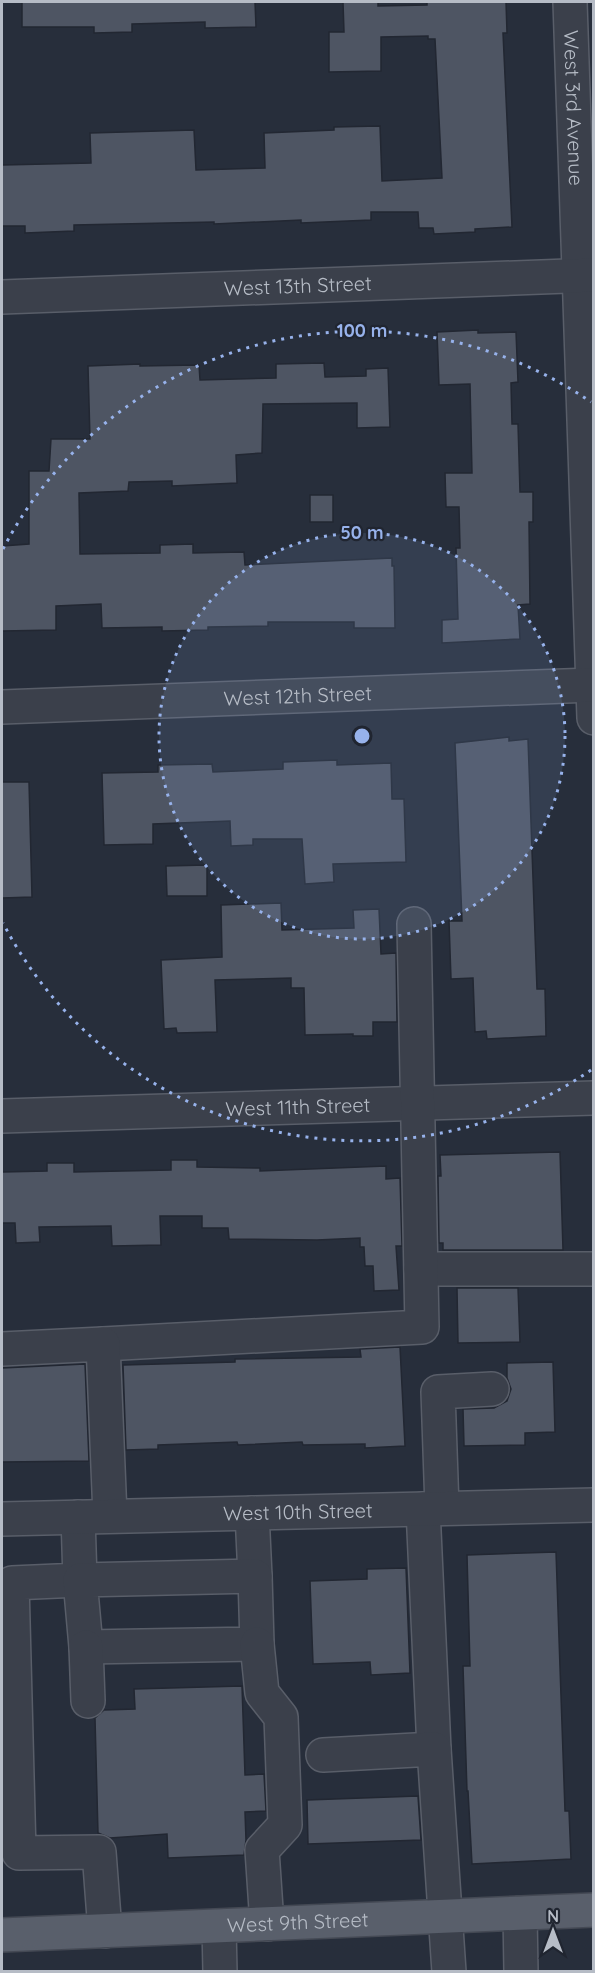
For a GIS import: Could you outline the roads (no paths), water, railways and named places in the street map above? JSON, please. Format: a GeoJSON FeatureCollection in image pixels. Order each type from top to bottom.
{"type":"FeatureCollection","features":[{"type":"Feature","properties":{"kind":"main road","name":"West 9th Street"},"geometry":{"type":"LineString","coordinates":[[2,1935],[594,1910]]}},
{"type":"Feature","properties":{"kind":"street","name":"West 3rd Avenue"},"geometry":{"type":"LineString","coordinates":[[570,2],[586,276],[594,718]]}},
{"type":"Feature","properties":{"kind":"street","name":"West 13th Street"},"geometry":{"type":"LineString","coordinates":[[2,297],[586,276]]}},
{"type":"Feature","properties":{"kind":"street","name":"West 12th Street"},"geometry":{"type":"LineString","coordinates":[[2,706],[592,685]]}},
{"type":"Feature","properties":{"kind":"street"},"geometry":{"type":"LineString","coordinates":[[2,1349],[422,1327],[414,924]]}},
{"type":"Feature","properties":{"kind":"street","name":"West 11th Street"},"geometry":{"type":"LineString","coordinates":[[2,1116],[594,1098]]}},
{"type":"Feature","properties":{"kind":"street"},"geometry":{"type":"LineString","coordinates":[[421,1269],[594,1269]]}},
{"type":"Feature","properties":{"kind":"street"},"geometry":{"type":"LineString","coordinates":[[88,1701],[80,1580],[94,1516],[103,1344]]}},
{"type":"Feature","properties":{"kind":"street"},"geometry":{"type":"LineString","coordinates":[[449,1971],[434,1749],[432,1509],[438,1392],[492,1389]]}},
{"type":"Feature","properties":{"kind":"street","name":"West 10th Street"},"geometry":{"type":"LineString","coordinates":[[2,1519],[594,1505]]}},
{"type":"Feature","properties":{"kind":"street"},"geometry":{"type":"LineString","coordinates":[[252,1513],[257,1644],[262,1693],[281,1717],[282,1729],[285,1825],[262,1850],[267,1924]]}},
{"type":"Feature","properties":{"kind":"street"},"geometry":{"type":"LineString","coordinates":[[105,1930],[99,1852],[19,1853],[9,1761],[7,1584],[255,1576]]}},
{"type":"Feature","properties":{"kind":"street"},"geometry":{"type":"LineString","coordinates":[[86,1647],[257,1644]]}},
{"type":"Feature","properties":{"kind":"street"},"geometry":{"type":"LineString","coordinates":[[323,1755],[434,1749]]}},
{"type":"Feature","properties":{"kind":"street"},"geometry":{"type":"LineString","coordinates":[[520,1913],[521,1971]]}},
{"type":"Feature","properties":{"kind":"street"},"geometry":{"type":"LineString","coordinates":[[219,1926],[220,1971]]}}]}
